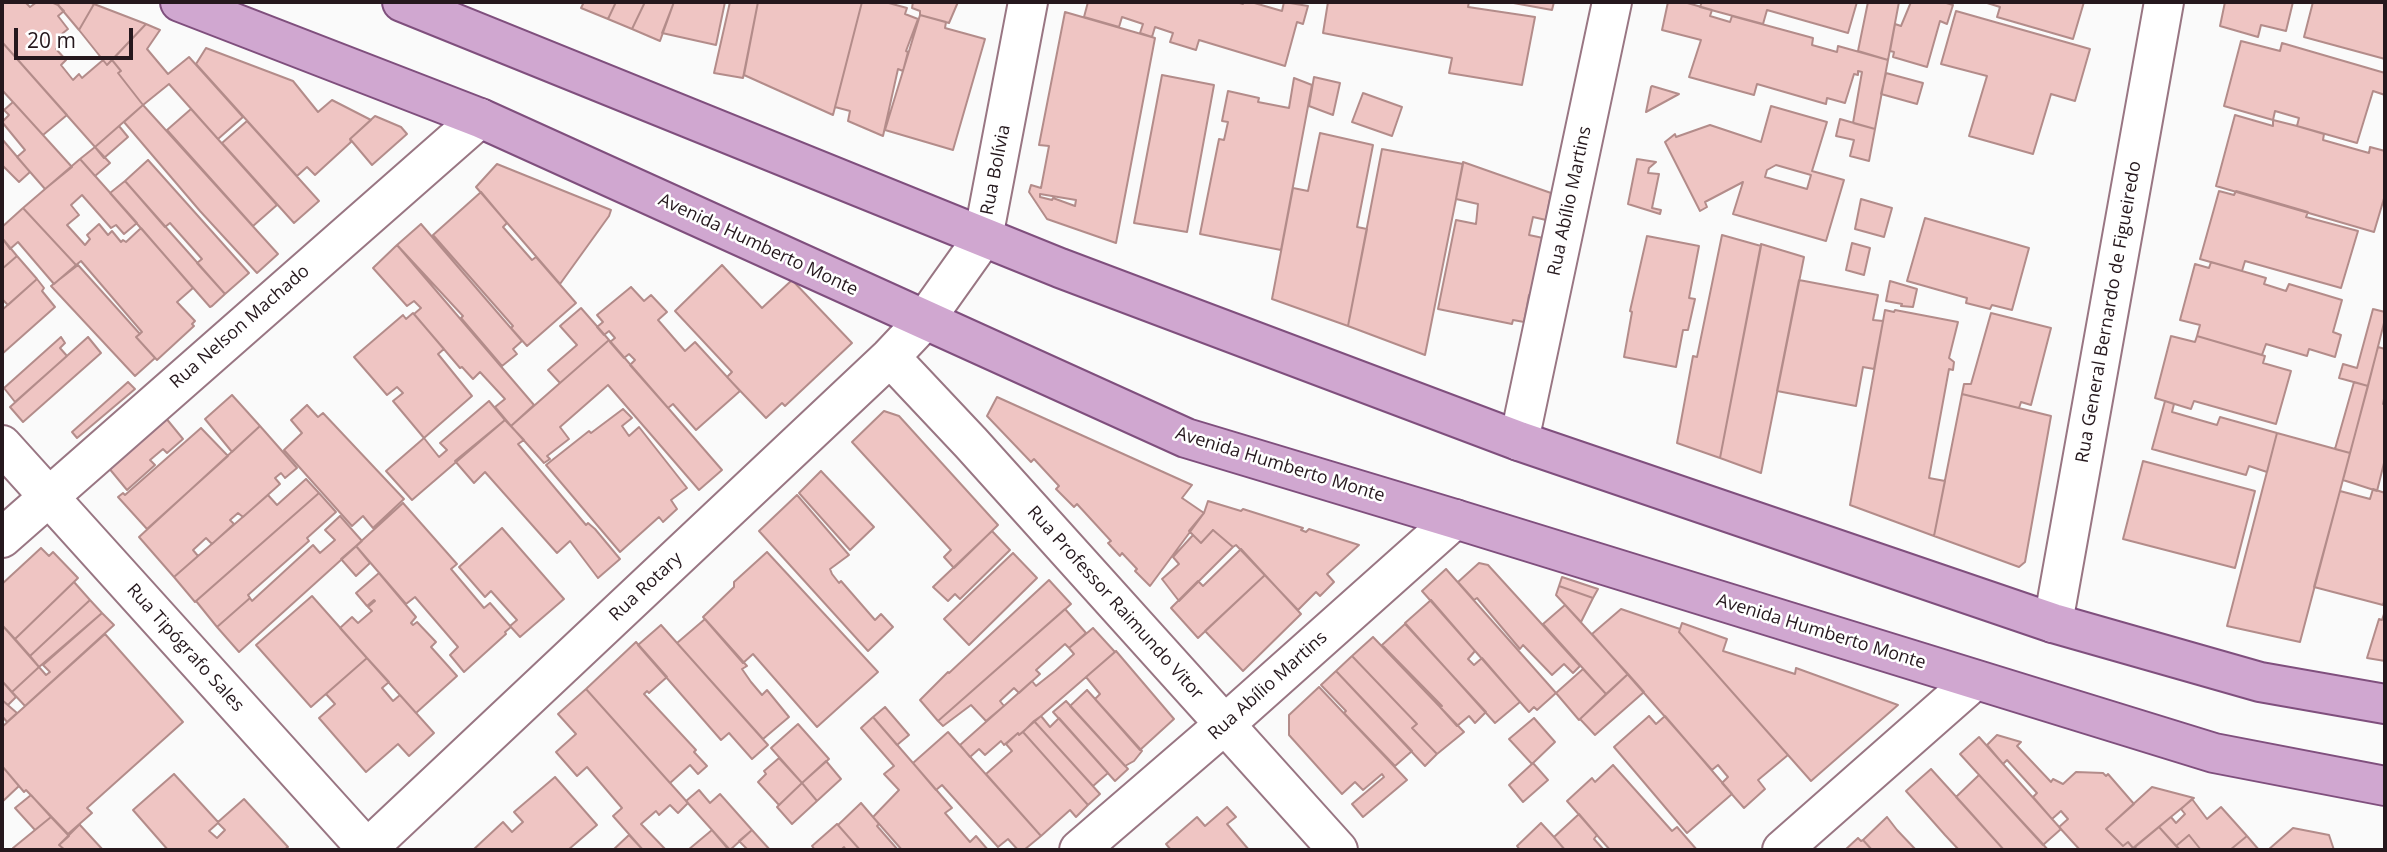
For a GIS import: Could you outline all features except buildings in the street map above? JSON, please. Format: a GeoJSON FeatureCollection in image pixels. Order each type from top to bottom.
{"type":"FeatureCollection","features":[{"type":"Feature","properties":{"kind":"main road","name":"Avenida Humberto Monte"},"geometry":{"type":"LineString","coordinates":[[180,2],[480,118],[1186,438],[2214,753],[2385,786]]}},
{"type":"Feature","properties":{"kind":"main road"},"geometry":{"type":"LineString","coordinates":[[402,2],[984,238],[1519,441],[2053,622],[2260,682],[2385,704]]}},
{"type":"Feature","properties":{"kind":"street","name":"Rua Bolívia"},"geometry":{"type":"LineString","coordinates":[[924,321],[984,238],[1028,2]]}},
{"type":"Feature","properties":{"kind":"street","name":"Rua Abílio Martins"},"geometry":{"type":"LineString","coordinates":[[1519,441],[1612,2]]}},
{"type":"Feature","properties":{"kind":"street","name":"Rua General Bernardo de Figueiredo"},"geometry":{"type":"LineString","coordinates":[[2053,622],[2164,2]]}},
{"type":"Feature","properties":{"kind":"street","name":"Rua Nelson Machado"},"geometry":{"type":"LineString","coordinates":[[2,538],[480,118]]}},
{"type":"Feature","properties":{"kind":"street","name":"Rua Rotary"},"geometry":{"type":"LineString","coordinates":[[367,850],[890,357],[924,321]]}},
{"type":"Feature","properties":{"kind":"street","name":"Rua Professor Raimundo Vitor"},"geometry":{"type":"LineString","coordinates":[[890,357],[971,443],[1338,850]]}},
{"type":"Feature","properties":{"kind":"street","name":"Rua Tipógrafo Sales"},"geometry":{"type":"LineString","coordinates":[[2,445],[367,850]]}},
{"type":"Feature","properties":{"kind":"street","name":"Rua Abílio Martins"},"geometry":{"type":"LineString","coordinates":[[1079,850],[1455,519]]}},
{"type":"Feature","properties":{"kind":"street"},"geometry":{"type":"LineString","coordinates":[[1783,850],[1975,680]]}}]}
